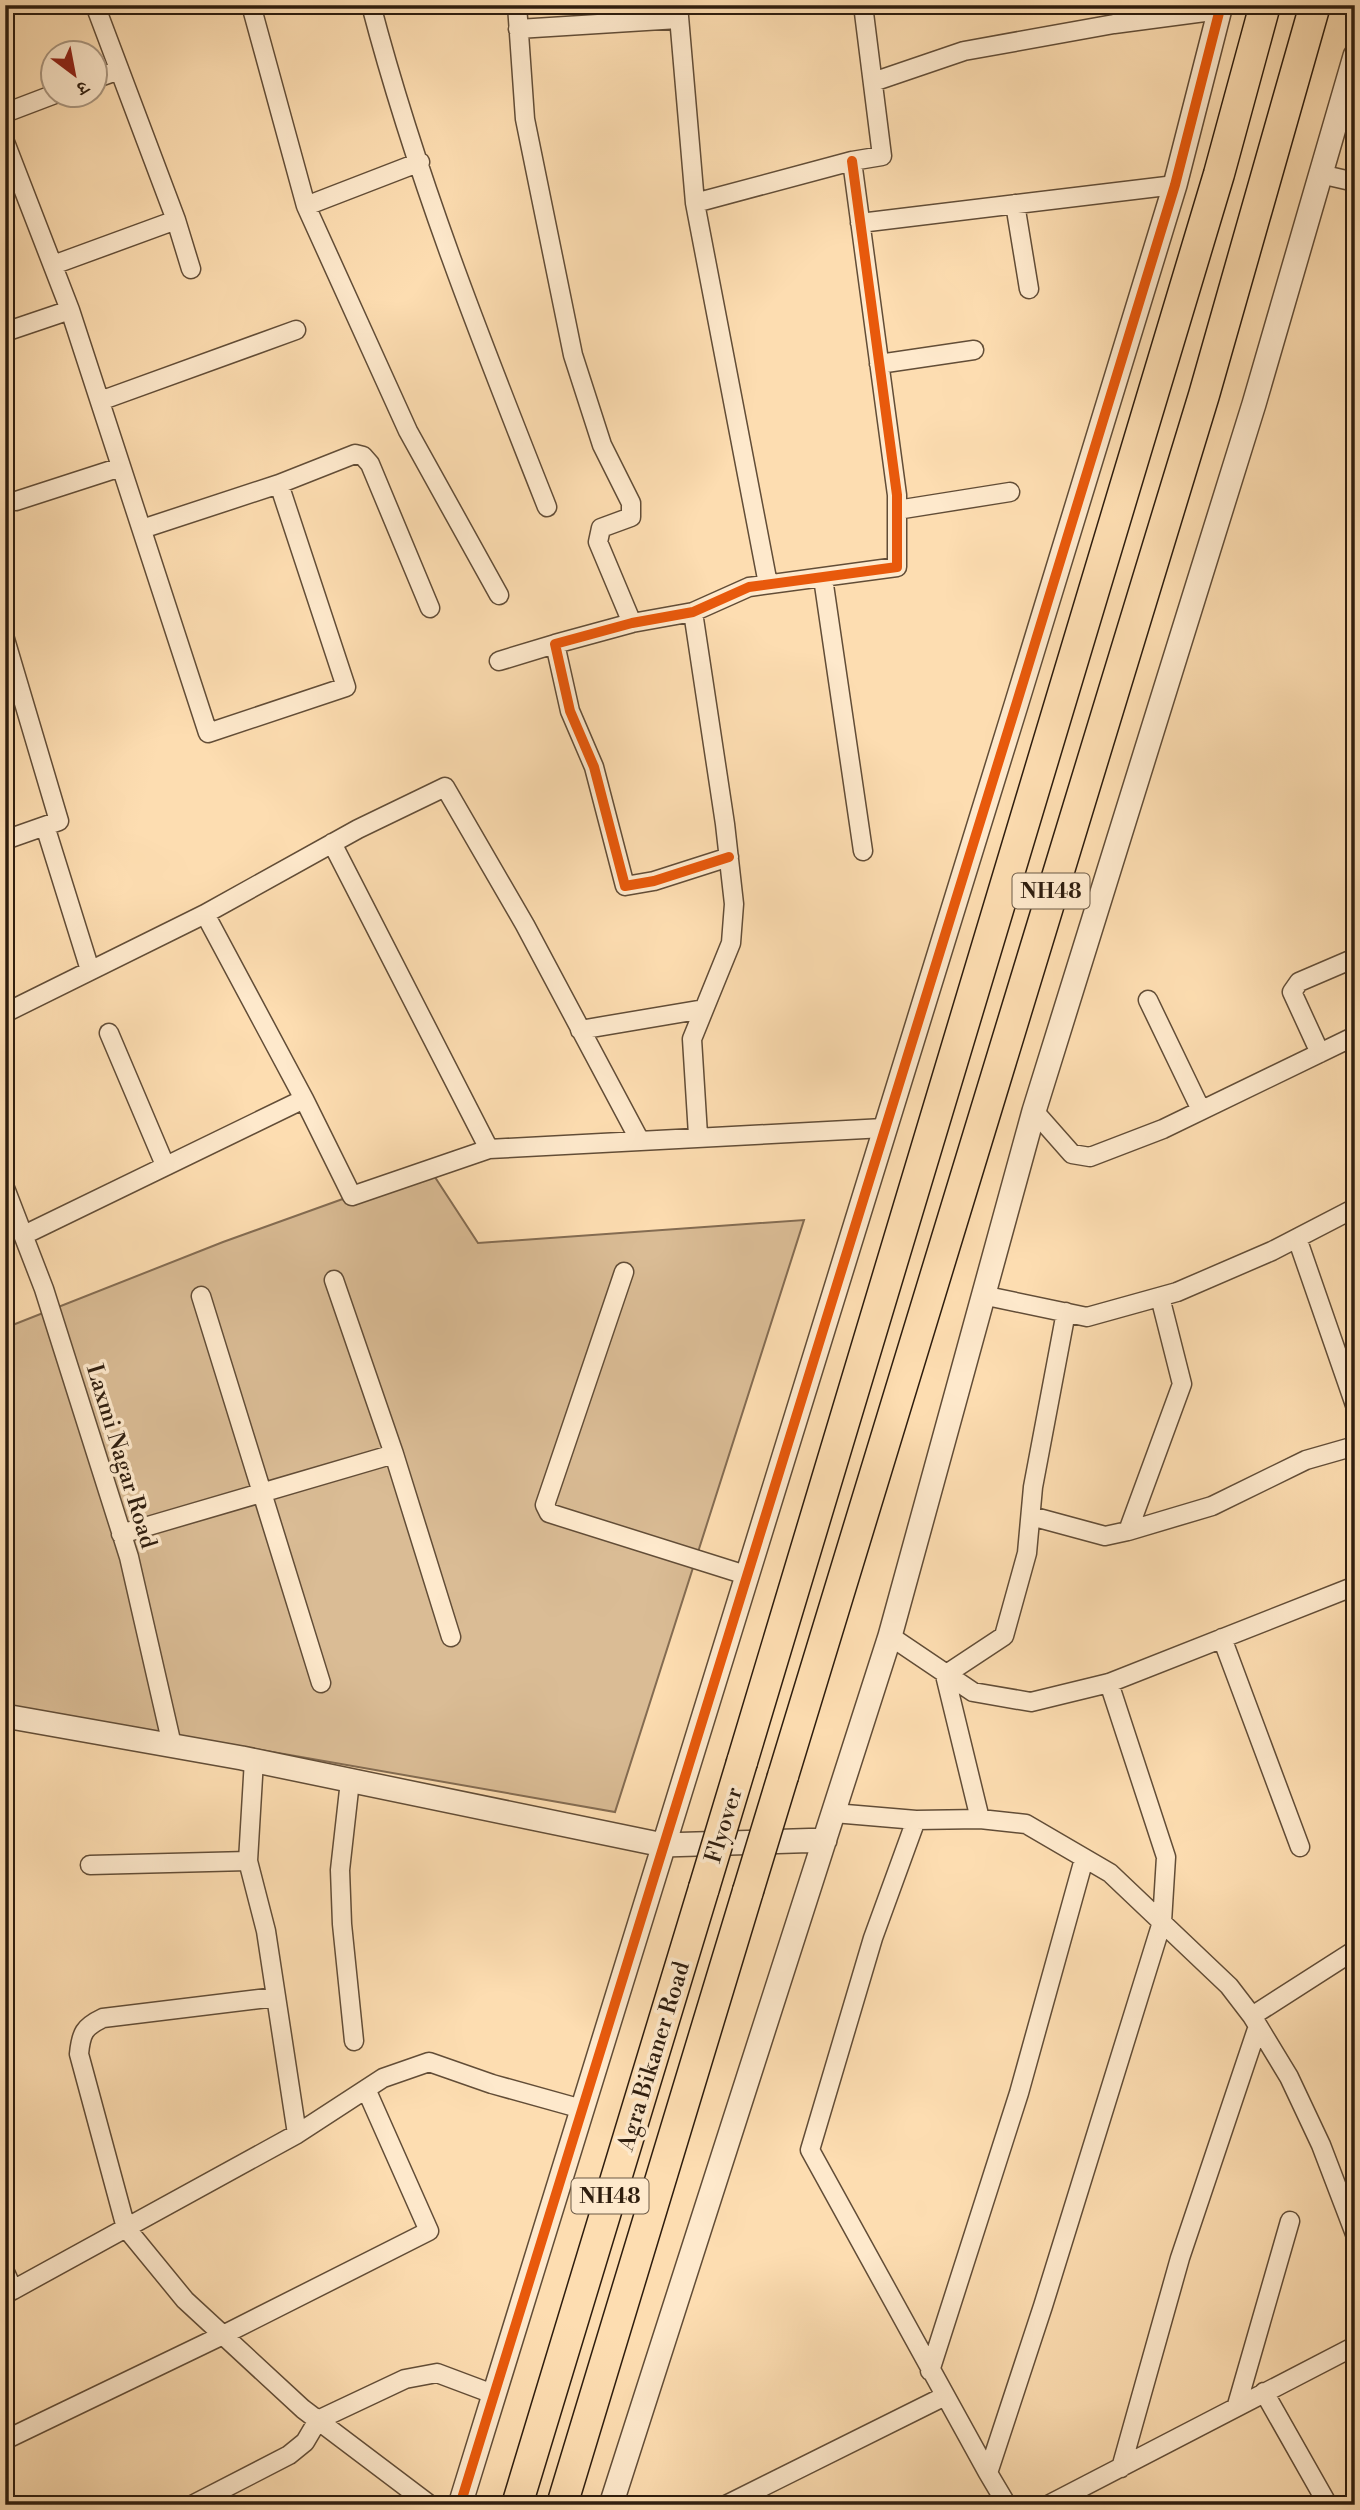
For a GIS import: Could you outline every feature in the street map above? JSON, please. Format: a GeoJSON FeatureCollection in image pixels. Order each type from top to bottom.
{"type":"FeatureCollection","features":[{"type":"Feature","properties":{"kind":"highway","name":"Flyover"},"geometry":{"type":"LineString","coordinates":[[704,1888],[1219,174],[1265,5]]}},
{"type":"Feature","properties":{"kind":"highway","name":"Flyover"},"geometry":{"type":"LineString","coordinates":[[562,2505],[1204,395],[1315,5]]}},
{"type":"Feature","properties":{"kind":"highway","name":"Agra Bikaner Road"},"geometry":{"type":"LineString","coordinates":[[517,2505],[704,1888]]}},
{"type":"Feature","properties":{"kind":"street"},"geometry":{"type":"LineString","coordinates":[[95,5],[176,220],[191,269]]}},
{"type":"Feature","properties":{"kind":"street"},"geometry":{"type":"LineString","coordinates":[[251,5],[306,206],[408,431],[499,595]]}},
{"type":"Feature","properties":{"kind":"street"},"geometry":{"type":"LineString","coordinates":[[371,5],[396,99],[478,334],[547,507]]}},
{"type":"Feature","properties":{"kind":"street"},"geometry":{"type":"LineString","coordinates":[[517,5],[525,119],[573,355],[602,445],[631,503],[631,517],[601,528],[598,542],[632,623]]}},
{"type":"Feature","properties":{"kind":"street"},"geometry":{"type":"LineString","coordinates":[[695,204],[852,161],[882,156],[863,5]]}},
{"type":"Feature","properties":{"kind":"street"},"geometry":{"type":"LineString","coordinates":[[460,2505],[663,1845],[749,1576],[1175,184],[1220,8],[964,51],[873,82]]}},
{"type":"Feature","properties":{"kind":"street"},"geometry":{"type":"LineString","coordinates":[[518,29],[678,12],[695,204],[768,584]]}},
{"type":"Feature","properties":{"kind":"street"},"geometry":{"type":"LineString","coordinates":[[611,2505],[891,1636],[1034,1111],[1254,404],[1355,56]]}},
{"type":"Feature","properties":{"kind":"street"},"geometry":{"type":"LineString","coordinates":[[108,74],[119,70]]}},
{"type":"Feature","properties":{"kind":"street"},"geometry":{"type":"LineString","coordinates":[[5,113],[38,100]]}},
{"type":"Feature","properties":{"kind":"street"},"geometry":{"type":"LineString","coordinates":[[5,142],[10,167],[70,310],[208,733],[346,687],[279,484]]}},
{"type":"Feature","properties":{"kind":"street"},"geometry":{"type":"LineString","coordinates":[[499,661],[632,623],[693,612],[749,587],[897,567],[897,510],[852,161]]}},
{"type":"Feature","properties":{"kind":"street"},"geometry":{"type":"LineString","coordinates":[[306,206],[420,162]]}},
{"type":"Feature","properties":{"kind":"street"},"geometry":{"type":"LineString","coordinates":[[1320,174],[1355,182]]}},
{"type":"Feature","properties":{"kind":"street"},"geometry":{"type":"LineString","coordinates":[[860,223],[1175,184]]}},
{"type":"Feature","properties":{"kind":"street"},"geometry":{"type":"LineString","coordinates":[[1015,204],[1029,289]]}},
{"type":"Feature","properties":{"kind":"street"},"geometry":{"type":"LineString","coordinates":[[53,265],[176,220]]}},
{"type":"Feature","properties":{"kind":"street"},"geometry":{"type":"LineString","coordinates":[[5,332],[70,310]]}},
{"type":"Feature","properties":{"kind":"street"},"geometry":{"type":"LineString","coordinates":[[100,401],[296,330]]}},
{"type":"Feature","properties":{"kind":"street"},"geometry":{"type":"LineString","coordinates":[[880,364],[974,350]]}},
{"type":"Feature","properties":{"kind":"street"},"geometry":{"type":"LineString","coordinates":[[142,529],[279,484],[355,454],[363,456],[380,488],[430,608]]}},
{"type":"Feature","properties":{"kind":"street"},"geometry":{"type":"LineString","coordinates":[[16,501],[121,467]]}},
{"type":"Feature","properties":{"kind":"street"},"geometry":{"type":"LineString","coordinates":[[897,510],[1010,492]]}},
{"type":"Feature","properties":{"kind":"street"},"geometry":{"type":"LineString","coordinates":[[823,578],[863,851]]}},
{"type":"Feature","properties":{"kind":"street"},"geometry":{"type":"LineString","coordinates":[[693,612],[734,904],[731,943],[692,1040],[698,1135]]}},
{"type":"Feature","properties":{"kind":"street"},"geometry":{"type":"LineString","coordinates":[[5,639],[59,821],[5,840]]}},
{"type":"Feature","properties":{"kind":"street"},"geometry":{"type":"LineString","coordinates":[[555,644],[570,711],[594,767],[625,886],[654,881],[729,856]]}},
{"type":"Feature","properties":{"kind":"street"},"geometry":{"type":"LineString","coordinates":[[5,1013],[205,914],[332,843],[445,788],[639,1139]]}},
{"type":"Feature","properties":{"kind":"street"},"geometry":{"type":"LineString","coordinates":[[45,826],[90,970]]}},
{"type":"Feature","properties":{"kind":"street"},"geometry":{"type":"LineString","coordinates":[[332,843],[489,1149]]}},
{"type":"Feature","properties":{"kind":"street"},"geometry":{"type":"LineString","coordinates":[[205,914],[304,1099],[352,1196],[489,1149],[698,1135],[884,1128]]}},
{"type":"Feature","properties":{"kind":"street"},"geometry":{"type":"LineString","coordinates":[[1320,1053],[1292,992],[1298,982],[1355,958]]}},
{"type":"Feature","properties":{"kind":"street"},"geometry":{"type":"LineString","coordinates":[[1148,1000],[1201,1110]]}},
{"type":"Feature","properties":{"kind":"street"},"geometry":{"type":"LineString","coordinates":[[580,1030],[704,1009]]}},
{"type":"Feature","properties":{"kind":"street"},"geometry":{"type":"LineString","coordinates":[[109,1032],[165,1165]]}},
{"type":"Feature","properties":{"kind":"street"},"geometry":{"type":"LineString","coordinates":[[1034,1111],[1072,1154],[1090,1157],[1108,1153],[1355,1036]]}},
{"type":"Feature","properties":{"kind":"street"},"geometry":{"type":"LineString","coordinates":[[24,1235],[304,1099]]}},
{"type":"Feature","properties":{"kind":"street","name":"Laxmi Nagar Road"},"geometry":{"type":"LineString","coordinates":[[5,1188],[24,1235],[121,1534],[172,1745]]}},
{"type":"Feature","properties":{"kind":"street"},"geometry":{"type":"LineString","coordinates":[[982,1295],[1087,1317],[1160,1297],[1297,1238],[1355,1208]]}},
{"type":"Feature","properties":{"kind":"street"},"geometry":{"type":"LineString","coordinates":[[1297,1238],[1355,1405]]}},
{"type":"Feature","properties":{"kind":"street"},"geometry":{"type":"LineString","coordinates":[[624,1272],[545,1505],[549,1514],[749,1576]]}},
{"type":"Feature","properties":{"kind":"street"},"geometry":{"type":"LineString","coordinates":[[334,1280],[394,1454],[451,1637]]}},
{"type":"Feature","properties":{"kind":"street"},"geometry":{"type":"LineString","coordinates":[[201,1296],[321,1683]]}},
{"type":"Feature","properties":{"kind":"street"},"geometry":{"type":"LineString","coordinates":[[1128,1531],[1182,1384],[1160,1297]]}},
{"type":"Feature","properties":{"kind":"street"},"geometry":{"type":"LineString","coordinates":[[945,1675],[1004,1636],[1027,1553],[1066,1312]]}},
{"type":"Feature","properties":{"kind":"street"},"geometry":{"type":"LineString","coordinates":[[1031,1516],[1105,1536],[1212,1506],[1307,1460],[1355,1446]]}},
{"type":"Feature","properties":{"kind":"street"},"geometry":{"type":"LineString","coordinates":[[121,1534],[394,1454]]}},
{"type":"Feature","properties":{"kind":"street"},"geometry":{"type":"LineString","coordinates":[[891,1636],[973,1692],[1031,1702],[1109,1682],[1354,1587]]}},
{"type":"Feature","properties":{"kind":"street"},"geometry":{"type":"LineString","coordinates":[[1222,1638],[1300,1847]]}},
{"type":"Feature","properties":{"kind":"street"},"geometry":{"type":"LineString","coordinates":[[945,1675],[980,1819]]}},
{"type":"Feature","properties":{"kind":"street"},"geometry":{"type":"LineString","coordinates":[[988,2473],[1043,2306],[1161,1922],[1166,1857],[1109,1682]]}},
{"type":"Feature","properties":{"kind":"street"},"geometry":{"type":"LineString","coordinates":[[5,1716],[254,1760],[663,1845],[825,1840]]}},
{"type":"Feature","properties":{"kind":"street"},"geometry":{"type":"LineString","coordinates":[[254,1760],[248,1861],[266,1931],[297,2133]]}},
{"type":"Feature","properties":{"kind":"street"},"geometry":{"type":"LineString","coordinates":[[350,1781],[340,1870],[342,1924],[354,2041]]}},
{"type":"Feature","properties":{"kind":"street"},"geometry":{"type":"LineString","coordinates":[[834,1813],[916,1821],[980,1819],[1026,1824],[1110,1872],[1229,1986],[1255,2021],[1289,2077],[1321,2145],[1355,2234]]}},
{"type":"Feature","properties":{"kind":"street"},"geometry":{"type":"LineString","coordinates":[[916,1821],[873,1938],[810,2150],[943,2397],[1007,2505]]}},
{"type":"Feature","properties":{"kind":"street"},"geometry":{"type":"LineString","coordinates":[[930,2371],[1019,2093],[1084,1859]]}},
{"type":"Feature","properties":{"kind":"street"},"geometry":{"type":"LineString","coordinates":[[90,1865],[248,1861]]}},
{"type":"Feature","properties":{"kind":"street"},"geometry":{"type":"LineString","coordinates":[[1121,2468],[1180,2258],[1255,2021],[1355,1950]]}},
{"type":"Feature","properties":{"kind":"street"},"geometry":{"type":"LineString","coordinates":[[276,1997],[103,2018],[88,2025],[81,2034],[79,2054],[126,2228],[185,2300],[223,2335],[318,2420],[430,2505]]}},
{"type":"Feature","properties":{"kind":"street"},"geometry":{"type":"LineString","coordinates":[[5,2272],[9,2292],[297,2133],[383,2078],[429,2062],[492,2084],[582,2109]]}},
{"type":"Feature","properties":{"kind":"street"},"geometry":{"type":"LineString","coordinates":[[5,2440],[223,2335],[429,2231],[366,2089]]}},
{"type":"Feature","properties":{"kind":"street"},"geometry":{"type":"LineString","coordinates":[[1237,2405],[1290,2221]]}},
{"type":"Feature","properties":{"kind":"street"},"geometry":{"type":"LineString","coordinates":[[1048,2505],[1355,2346]]}},
{"type":"Feature","properties":{"kind":"street"},"geometry":{"type":"LineString","coordinates":[[192,2505],[289,2455],[305,2442],[318,2420],[405,2379],[437,2373],[493,2394]]}},
{"type":"Feature","properties":{"kind":"street"},"geometry":{"type":"LineString","coordinates":[[1264,2392],[1328,2505]]}},
{"type":"Feature","properties":{"kind":"street"},"geometry":{"type":"LineString","coordinates":[[726,2505],[943,2397]]}},
{"type":"Feature","properties":{"kind":"shaded area"},"geometry":{"type":"Polygon","coordinates":[[[429,1168],[478,1243],[804,1220],[615,1812],[5,1705],[5,1328],[223,1242],[429,1168]]]}},
{"type":"Feature","properties":{"kind":"cycle path"},"geometry":{"type":"LineString","coordinates":[[460,2505],[1175,185],[1221,5]]}},
{"type":"Feature","properties":{"kind":"cycle path"},"geometry":{"type":"LineString","coordinates":[[729,857],[654,881],[625,886],[594,767],[570,711],[555,644],[632,623],[693,612],[749,587],[897,567],[897,495],[852,161]]}}]}
